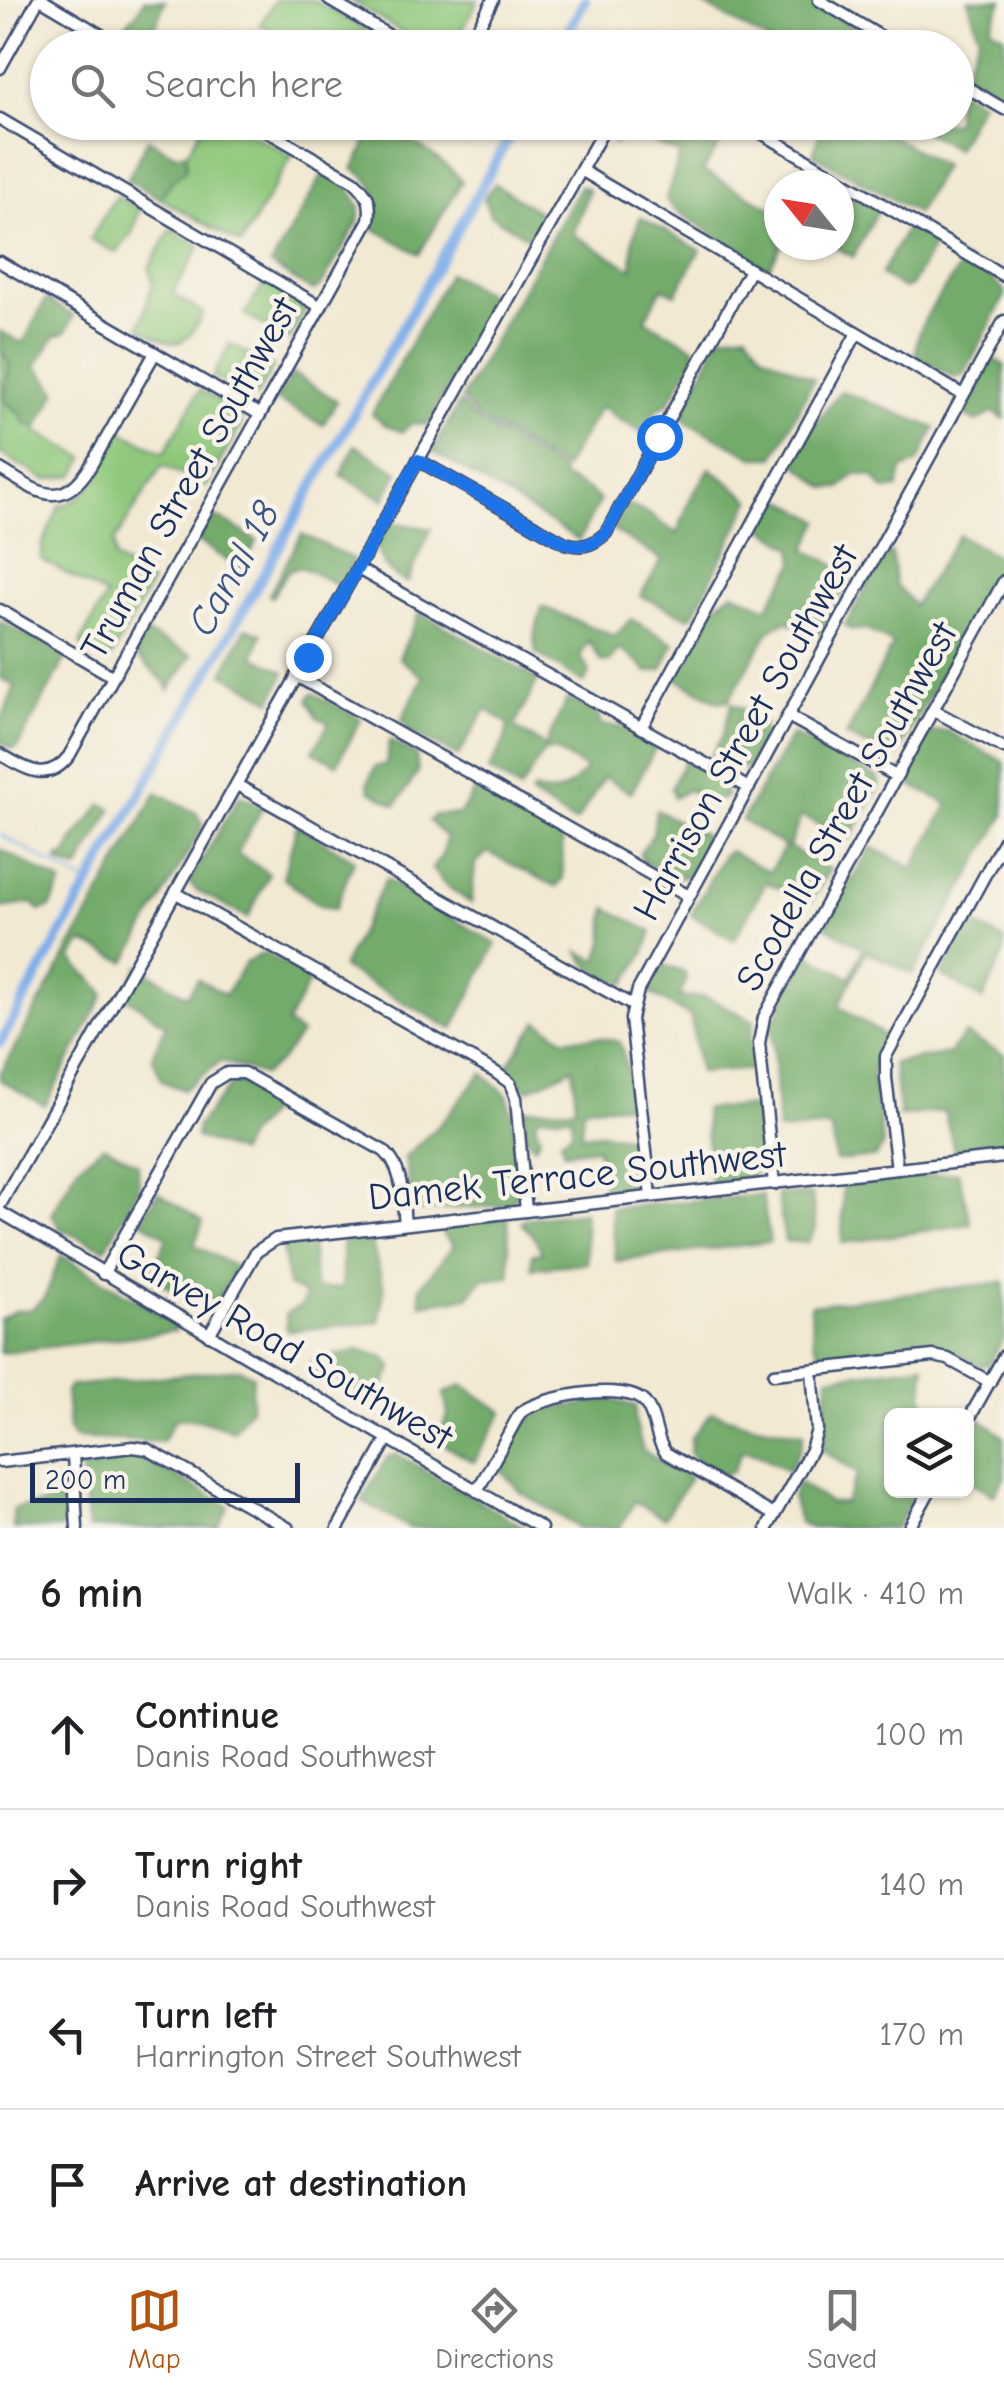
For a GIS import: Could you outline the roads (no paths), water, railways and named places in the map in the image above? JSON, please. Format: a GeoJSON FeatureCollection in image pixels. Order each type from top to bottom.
{"type":"FeatureCollection","features":[{"type":"Feature","properties":{"kind":"street"},"geometry":{"type":"LineString","coordinates":[[0,68],[40,0],[92,30]]}},
{"type":"Feature","properties":{"kind":"street"},"geometry":{"type":"LineString","coordinates":[[329,0],[380,30]]}},
{"type":"Feature","properties":{"kind":"street"},"geometry":{"type":"LineString","coordinates":[[477,30],[493,0]]}},
{"type":"Feature","properties":{"kind":"street"},"geometry":{"type":"LineString","coordinates":[[818,0],[869,30]]}},
{"type":"Feature","properties":{"kind":"street"},"geometry":{"type":"LineString","coordinates":[[974,91],[1004,108]]}},
{"type":"Feature","properties":{"kind":"street"},"geometry":{"type":"LineString","coordinates":[[0,119],[30,137]]}},
{"type":"Feature","properties":{"kind":"street"},"geometry":{"type":"LineString","coordinates":[[36,140],[321,307]]}},
{"type":"Feature","properties":{"kind":"street","name":"Truman Street Southwest"},"geometry":{"type":"LineString","coordinates":[[0,754],[19,765],[48,773],[61,766],[369,220],[371,206],[367,193],[282,140]]}},
{"type":"Feature","properties":{"kind":"street"},"geometry":{"type":"LineString","coordinates":[[0,1205],[598,140]]}},
{"type":"Feature","properties":{"kind":"street"},"geometry":{"type":"LineString","coordinates":[[774,140],[1004,276]]}},
{"type":"Feature","properties":{"kind":"street"},"geometry":{"type":"LineString","coordinates":[[581,170],[963,395]]}},
{"type":"Feature","properties":{"kind":"street"},"geometry":{"type":"LineString","coordinates":[[0,262],[259,414]]}},
{"type":"Feature","properties":{"kind":"street"},"geometry":{"type":"LineString","coordinates":[[418,460],[565,543],[578,547],[594,544],[606,533],[750,270]]}},
{"type":"Feature","properties":{"kind":"street","name":"Harrison Street Southwest"},"geometry":{"type":"LineString","coordinates":[[632,1005],[1004,321]]}},
{"type":"Feature","properties":{"kind":"street"},"geometry":{"type":"LineString","coordinates":[[641,728],[857,333]]}},
{"type":"Feature","properties":{"kind":"street"},"geometry":{"type":"LineString","coordinates":[[0,469],[34,489],[53,496],[67,494],[90,467],[155,353]]}},
{"type":"Feature","properties":{"kind":"street"},"geometry":{"type":"LineString","coordinates":[[358,569],[749,788]]}},
{"type":"Feature","properties":{"kind":"street","name":"Scodella Street Southwest"},"geometry":{"type":"LineString","coordinates":[[774,1184],[758,1042],[764,1016],[932,710],[1001,595],[1004,581]]}},
{"type":"Feature","properties":{"kind":"street"},"geometry":{"type":"LineString","coordinates":[[0,610],[112,676]]}},
{"type":"Feature","properties":{"kind":"street"},"geometry":{"type":"LineString","coordinates":[[296,676],[689,896]]}},
{"type":"Feature","properties":{"kind":"street"},"geometry":{"type":"LineString","coordinates":[[932,710],[1004,748]]}},
{"type":"Feature","properties":{"kind":"street"},"geometry":{"type":"LineString","coordinates":[[788,716],[896,776]]}},
{"type":"Feature","properties":{"kind":"street"},"geometry":{"type":"LineString","coordinates":[[236,785],[632,1005],[630,1020],[651,1196]]}},
{"type":"Feature","properties":{"kind":"street"},"geometry":{"type":"LineString","coordinates":[[897,1169],[886,1056],[1004,840]]}},
{"type":"Feature","properties":{"kind":"street"},"geometry":{"type":"LineString","coordinates":[[176,893],[510,1083],[516,1098],[526,1211]]}},
{"type":"Feature","properties":{"kind":"street"},"geometry":{"type":"LineString","coordinates":[[102,1274],[211,1082],[227,1073],[244,1074],[384,1150],[400,1176],[405,1224]]}},
{"type":"Feature","properties":{"kind":"street","name":"Damek Terrace Southwest"},"geometry":{"type":"LineString","coordinates":[[210,1334],[256,1252],[276,1239],[1004,1157]]}},
{"type":"Feature","properties":{"kind":"street","name":"Garvey Road Southwest"},"geometry":{"type":"LineString","coordinates":[[0,1212],[541,1528]]}},
{"type":"Feature","properties":{"kind":"street"},"geometry":{"type":"LineString","coordinates":[[774,1374],[934,1356],[990,1382]]}},
{"type":"Feature","properties":{"kind":"street"},"geometry":{"type":"LineString","coordinates":[[974,1410],[1004,1356]]}},
{"type":"Feature","properties":{"kind":"street"},"geometry":{"type":"LineString","coordinates":[[767,1528],[811,1450],[817,1430],[812,1371]]}},
{"type":"Feature","properties":{"kind":"street"},"geometry":{"type":"LineString","coordinates":[[477,1491],[520,1413],[530,1405],[622,1392],[644,1400],[658,1444],[666,1453],[774,1515]]}},
{"type":"Feature","properties":{"kind":"street"},"geometry":{"type":"LineString","coordinates":[[338,1528],[388,1438]]}},
{"type":"Feature","properties":{"kind":"street"},"geometry":{"type":"LineString","coordinates":[[0,1462],[147,1448],[288,1528]]}},
{"type":"Feature","properties":{"kind":"street"},"geometry":{"type":"LineString","coordinates":[[72,1454],[77,1528]]}},
{"type":"Feature","properties":{"kind":"street"},"geometry":{"type":"LineString","coordinates":[[908,1528],[925,1498]]}},
{"type":"Feature","properties":{"kind":"waterway","name":"Canal 18"},"geometry":{"type":"LineString","coordinates":[[569,30],[585,0]]}},
{"type":"Feature","properties":{"kind":"waterway","name":"Canal 18"},"geometry":{"type":"LineString","coordinates":[[0,1043],[508,140]]}},
{"type":"Feature","properties":{"kind":"waterway"},"geometry":{"type":"LineString","coordinates":[[0,834],[89,885]]}}]}
